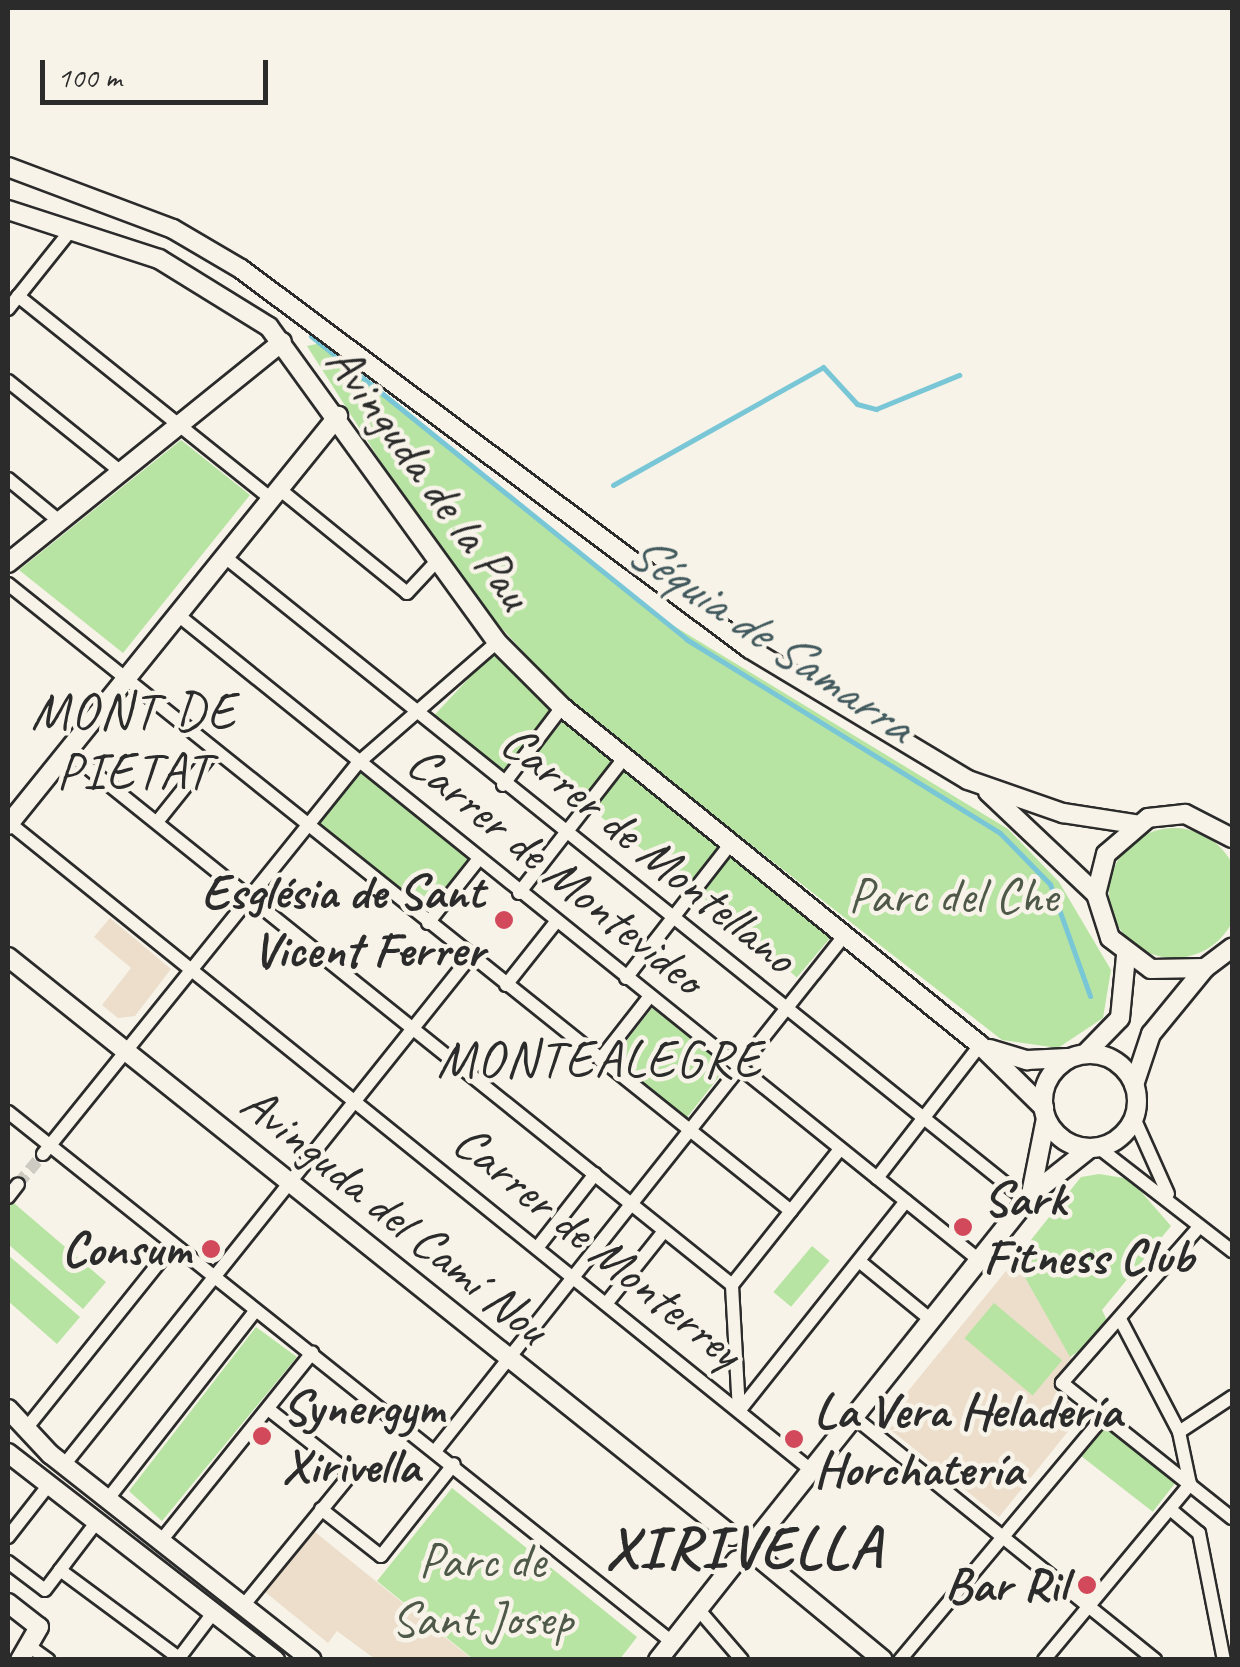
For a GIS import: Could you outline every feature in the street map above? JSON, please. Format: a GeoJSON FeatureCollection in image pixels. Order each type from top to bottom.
{"type":"FeatureCollection","features":[{"type":"Feature","properties":{"kind":"street"},"geometry":{"type":"LineString","coordinates":[[8,167],[173,230],[241,268],[750,648],[980,786],[1096,894],[1126,956],[1120,1018],[1049,1077],[1029,1198]]}},
{"type":"Feature","properties":{"kind":"street","name":"Avinguda de la Pau"},"geometry":{"type":"LineString","coordinates":[[8,210],[160,259],[282,342],[338,416],[434,564],[497,642],[562,707],[980,1045],[1045,1112]]}},
{"type":"Feature","properties":{"kind":"street"},"geometry":{"type":"LineString","coordinates":[[8,309],[71,230]]}},
{"type":"Feature","properties":{"kind":"street"},"geometry":{"type":"LineString","coordinates":[[18,296],[181,426],[407,593],[434,564]]}},
{"type":"Feature","properties":{"kind":"street"},"geometry":{"type":"LineString","coordinates":[[8,564],[282,342]]}},
{"type":"Feature","properties":{"kind":"street"},"geometry":{"type":"LineString","coordinates":[[8,381],[120,472]]}},
{"type":"Feature","properties":{"kind":"street"},"geometry":{"type":"LineString","coordinates":[[8,823],[338,416]]}},
{"type":"Feature","properties":{"kind":"street"},"geometry":{"type":"LineString","coordinates":[[8,479],[58,520]]}},
{"type":"Feature","properties":{"kind":"street","name":"Carrer de Montellano"},"geometry":{"type":"LineString","coordinates":[[225,557],[503,785],[1029,1198]]}},
{"type":"Feature","properties":{"kind":"street"},"geometry":{"type":"LineString","coordinates":[[8,584],[212,752],[791,1210]]}},
{"type":"Feature","properties":{"kind":"street","name":"Carrer de Montevideo"},"geometry":{"type":"LineString","coordinates":[[178,615],[979,1260]]}},
{"type":"Feature","properties":{"kind":"street"},"geometry":{"type":"LineString","coordinates":[[47,1150],[358,763],[497,642]]}},
{"type":"Feature","properties":{"kind":"street"},"geometry":{"type":"LineString","coordinates":[[503,785],[562,707]]}},
{"type":"Feature","properties":{"kind":"street"},"geometry":{"type":"LineString","coordinates":[[67,751],[732,1285]]}},
{"type":"Feature","properties":{"kind":"street"},"geometry":{"type":"LineString","coordinates":[[158,822],[212,752]]}},
{"type":"Feature","properties":{"kind":"street"},"geometry":{"type":"LineString","coordinates":[[519,893],[624,758]]}},
{"type":"Feature","properties":{"kind":"street"},"geometry":{"type":"LineString","coordinates":[[980,786],[1135,824],[1185,814],[1232,838]]}},
{"type":"Feature","properties":{"kind":"street","name":"Carrer de Monterrey"},"geometry":{"type":"LineString","coordinates":[[8,823],[811,1470]]}},
{"type":"Feature","properties":{"kind":"street"},"geometry":{"type":"LineString","coordinates":[[1096,894],[1106,854],[1135,824]]}},
{"type":"Feature","properties":{"kind":"street"},"geometry":{"type":"LineString","coordinates":[[626,978],[731,843]]}},
{"type":"Feature","properties":{"kind":"street"},"geometry":{"type":"LineString","coordinates":[[428,922],[478,860]]}},
{"type":"Feature","properties":{"kind":"street"},"geometry":{"type":"LineString","coordinates":[[506,985],[556,922]]}},
{"type":"Feature","properties":{"kind":"street"},"geometry":{"type":"LineString","coordinates":[[436,1450],[844,936]]}},
{"type":"Feature","properties":{"kind":"street"},"geometry":{"type":"LineString","coordinates":[[1174,1205],[1134,1118],[1134,1084],[1152,1034],[1205,968],[1232,948]]}},
{"type":"Feature","properties":{"kind":"street"},"geometry":{"type":"LineString","coordinates":[[1126,956],[1150,969],[1205,968]]}},
{"type":"Feature","properties":{"kind":"street","name":"Avinguda del Camí Nou"},"geometry":{"type":"LineString","coordinates":[[8,957],[732,1536]]}},
{"type":"Feature","properties":{"kind":"street"},"geometry":{"type":"LineString","coordinates":[[8,1537],[470,957]]}},
{"type":"Feature","properties":{"kind":"street"},"geometry":{"type":"LineString","coordinates":[[600,1060],[650,996]]}},
{"type":"Feature","properties":{"kind":"street"},"geometry":{"type":"LineString","coordinates":[[877,1178],[980,1045]]}},
{"type":"Feature","properties":{"kind":"street","name":"Avinguda de la Pau"},"geometry":{"type":"LineString","coordinates":[[980,1045],[1027,1060],[1079,1055]]}},
{"type":"Feature","properties":{"kind":"street"},"geometry":{"type":"LineString","coordinates":[[1079,1055],[1114,1062],[1134,1084]]}},
{"type":"Feature","properties":{"kind":"street"},"geometry":{"type":"LineString","coordinates":[[8,1112],[47,1150],[312,1352],[672,1642]]}},
{"type":"Feature","properties":{"kind":"street"},"geometry":{"type":"LineString","coordinates":[[1045,1112],[1063,1140],[1094,1148],[1232,1252]]}},
{"type":"Feature","properties":{"kind":"street"},"geometry":{"type":"LineString","coordinates":[[658,1660],[737,1560],[757,1546],[811,1470],[1029,1198],[1134,1118]]}},
{"type":"Feature","properties":{"kind":"street"},"geometry":{"type":"LineString","coordinates":[[740,1411],[732,1285],[840,1148]]}},
{"type":"Feature","properties":{"kind":"street"},"geometry":{"type":"LineString","coordinates":[[537,1248],[595,1174]]}},
{"type":"Feature","properties":{"kind":"street"},"geometry":{"type":"LineString","coordinates":[[8,1197],[18,1184]]}},
{"type":"Feature","properties":{"kind":"street"},"geometry":{"type":"LineString","coordinates":[[740,1411],[906,1201]]}},
{"type":"Feature","properties":{"kind":"street"},"geometry":{"type":"LineString","coordinates":[[1198,1227],[1062,1383],[1232,1516]]}},
{"type":"Feature","properties":{"kind":"street"},"geometry":{"type":"LineString","coordinates":[[606,1304],[664,1230]]}},
{"type":"Feature","properties":{"kind":"street"},"geometry":{"type":"LineString","coordinates":[[25,1430],[173,1245]]}},
{"type":"Feature","properties":{"kind":"street"},"geometry":{"type":"LineString","coordinates":[[859,1261],[931,1320]]}},
{"type":"Feature","properties":{"kind":"street"},"geometry":{"type":"LineString","coordinates":[[107,1500],[256,1310]]}},
{"type":"Feature","properties":{"kind":"street"},"geometry":{"type":"LineString","coordinates":[[1120,1318],[1178,1432],[1190,1484]]}},
{"type":"Feature","properties":{"kind":"street"},"geometry":{"type":"LineString","coordinates":[[160,1542],[312,1352]]}},
{"type":"Feature","properties":{"kind":"street"},"geometry":{"type":"LineString","coordinates":[[1178,1432],[1232,1397]]}},
{"type":"Feature","properties":{"kind":"street"},"geometry":{"type":"LineString","coordinates":[[8,1409],[64,1465],[312,1660]]}},
{"type":"Feature","properties":{"kind":"street"},"geometry":{"type":"LineString","coordinates":[[243,1606],[351,1474],[268,1409]]}},
{"type":"Feature","properties":{"kind":"street"},"geometry":{"type":"LineString","coordinates":[[854,1417],[1156,1660]]}},
{"type":"Feature","properties":{"kind":"street"},"geometry":{"type":"LineString","coordinates":[[900,1660],[1000,1534],[1103,1417]]}},
{"type":"Feature","properties":{"kind":"street"},"geometry":{"type":"LineString","coordinates":[[8,1454],[267,1657],[280,1634]]}},
{"type":"Feature","properties":{"kind":"street"},"geometry":{"type":"LineString","coordinates":[[321,1509],[380,1556],[454,1464]]}},
{"type":"Feature","properties":{"kind":"street"},"geometry":{"type":"LineString","coordinates":[[47,1487],[64,1465]]}},
{"type":"Feature","properties":{"kind":"street"},"geometry":{"type":"LineString","coordinates":[[1044,1660],[1190,1484]]}},
{"type":"Feature","properties":{"kind":"street"},"geometry":{"type":"LineString","coordinates":[[1170,1509],[1199,1532],[1224,1660]]}},
{"type":"Feature","properties":{"kind":"street"},"geometry":{"type":"LineString","coordinates":[[8,1562],[45,1590],[95,1524]]}},
{"type":"Feature","properties":{"kind":"street"},"geometry":{"type":"LineString","coordinates":[[732,1536],[757,1546],[883,1660]]}},
{"type":"Feature","properties":{"kind":"street"},"geometry":{"type":"LineString","coordinates":[[732,1536],[737,1560]]}},
{"type":"Feature","properties":{"kind":"street"},"geometry":{"type":"LineString","coordinates":[[60,1570],[179,1659],[212,1613]]}},
{"type":"Feature","properties":{"kind":"street"},"geometry":{"type":"LineString","coordinates":[[8,1602],[39,1627],[24,1653],[48,1660]]}},
{"type":"Feature","properties":{"kind":"street"},"geometry":{"type":"LineString","coordinates":[[698,1609],[742,1660]]}},
{"type":"Feature","properties":{"kind":"shaded area"},"geometry":{"type":"Polygon","coordinates":[[[110,918],[171,969],[135,1016],[118,1018],[102,1005],[131,968],[94,937],[110,918]]]}},
{"type":"Feature","properties":{"kind":"shaded area"},"geometry":{"type":"Polygon","coordinates":[[[1015,1260],[1074,1363],[1054,1389],[1082,1414],[999,1517],[882,1423],[1015,1260]]]}},
{"type":"Feature","properties":{"kind":"shaded area"},"geometry":{"type":"Polygon","coordinates":[[[315,1532],[472,1660],[375,1659],[337,1631],[328,1643],[265,1592],[315,1532]]]}},
{"type":"Feature","properties":{"kind":"green space","name":"Parc del Che"},"geometry":{"type":"Polygon","coordinates":[[[321,343],[664,620],[1008,829],[1059,882],[1111,970],[1103,1018],[1058,1048],[1002,1040],[573,706],[453,575],[307,346],[321,343]]]}},
{"type":"Feature","properties":{"kind":"green space"},"geometry":{"type":"Polygon","coordinates":[[[181,440],[250,495],[123,653],[19,570],[181,440]]]}},
{"type":"Feature","properties":{"kind":"green space"},"geometry":{"type":"Polygon","coordinates":[[[497,648],[561,708],[499,775],[434,715],[497,648]]]}},
{"type":"Feature","properties":{"kind":"green space"},"geometry":{"type":"Polygon","coordinates":[[[565,718],[619,760],[585,803],[531,761],[565,718]]]}},
{"type":"Feature","properties":{"kind":"green space"},"geometry":{"type":"Polygon","coordinates":[[[625,766],[725,844],[691,888],[591,809],[625,766]]]}},
{"type":"Feature","properties":{"kind":"green space"},"geometry":{"type":"Polygon","coordinates":[[[360,772],[472,863],[429,915],[317,825],[360,772]]]}},
{"type":"Feature","properties":{"kind":"green space"},"geometry":{"type":"Polygon","coordinates":[[[1174,828],[1199,833],[1220,847],[1234,868],[1239,893],[1234,918],[1220,939],[1199,953],[1174,958],[1149,953],[1128,939],[1114,918],[1109,893],[1114,868],[1128,847],[1149,833],[1174,828]]]}},
{"type":"Feature","properties":{"kind":"green space"},"geometry":{"type":"Polygon","coordinates":[[[731,849],[833,934],[797,977],[695,892],[731,849]]]}},
{"type":"Feature","properties":{"kind":"green space"},"geometry":{"type":"Polygon","coordinates":[[[652,1008],[727,1066],[685,1120],[610,1062],[652,1008]]]}},
{"type":"Feature","properties":{"kind":"green space"},"geometry":{"type":"Polygon","coordinates":[[[1099,1174],[1130,1179],[1171,1226],[1102,1310],[1111,1329],[1070,1357],[1015,1260],[1081,1177],[1099,1174]]]}},
{"type":"Feature","properties":{"kind":"green space"},"geometry":{"type":"Polygon","coordinates":[[[8,1198],[106,1282],[83,1309],[8,1244],[8,1198]]]}},
{"type":"Feature","properties":{"kind":"green space"},"geometry":{"type":"Polygon","coordinates":[[[812,1246],[830,1261],[791,1307],[773,1292],[812,1246]]]}},
{"type":"Feature","properties":{"kind":"green space"},"geometry":{"type":"Polygon","coordinates":[[[8,1255],[80,1317],[57,1344],[8,1301],[8,1255]]]}},
{"type":"Feature","properties":{"kind":"green space"},"geometry":{"type":"Polygon","coordinates":[[[994,1303],[1062,1360],[1033,1395],[964,1338],[994,1303]]]}},
{"type":"Feature","properties":{"kind":"green space"},"geometry":{"type":"Polygon","coordinates":[[[256,1327],[297,1357],[162,1521],[129,1491],[256,1327]]]}},
{"type":"Feature","properties":{"kind":"green space"},"geometry":{"type":"Polygon","coordinates":[[[1103,1426],[1175,1483],[1153,1512],[1080,1455],[1103,1426]]]}},
{"type":"Feature","properties":{"kind":"green space","name":"Parc de Sant Josep"},"geometry":{"type":"Polygon","coordinates":[[[452,1488],[637,1637],[620,1659],[473,1659],[377,1581],[452,1488]]]}},
{"type":"Feature","properties":{"kind":"waterway","name":"Séquia de Samarra"},"geometry":{"type":"LineString","coordinates":[[311,336],[686,639],[1000,833],[1050,884],[1090,996]]}},
{"type":"Feature","properties":{"kind":"waterway"},"geometry":{"type":"LineString","coordinates":[[613,485],[823,367],[857,404],[876,409],[959,375]]}},
{"type":"Feature","properties":{"kind":"tunnel"},"geometry":{"type":"LineString","coordinates":[[18,1184],[43,1154]]}},
{"type":"Feature","properties":{"kind":"place","name":"Església de Sant Vicent Ferrer"},"geometry":{"type":"Point","coordinates":[504,920]}},
{"type":"Feature","properties":{"kind":"place","name":"Sark Fitness Club"},"geometry":{"type":"Point","coordinates":[963,1227]}},
{"type":"Feature","properties":{"kind":"place","name":"Consum"},"geometry":{"type":"Point","coordinates":[211,1249]}},
{"type":"Feature","properties":{"kind":"place","name":"Synergym Xirivella"},"geometry":{"type":"Point","coordinates":[262,1436]}},
{"type":"Feature","properties":{"kind":"place","name":"La Vera Heladería Horchatería"},"geometry":{"type":"Point","coordinates":[794,1439]}},
{"type":"Feature","properties":{"kind":"place","name":"Bar Ril"},"geometry":{"type":"Point","coordinates":[1087,1585]}},
{"type":"Feature","properties":{"kind":"district","name":"MONT DE PIETAT"},"geometry":{"type":"Point","coordinates":[134,742]}},
{"type":"Feature","properties":{"kind":"district","name":"MONTEALEGRE"},"geometry":{"type":"Point","coordinates":[600,1060]}},
{"type":"Feature","properties":{"kind":"district","name":"XIRIVELLA"},"geometry":{"type":"Point","coordinates":[744,1547]}}]}
